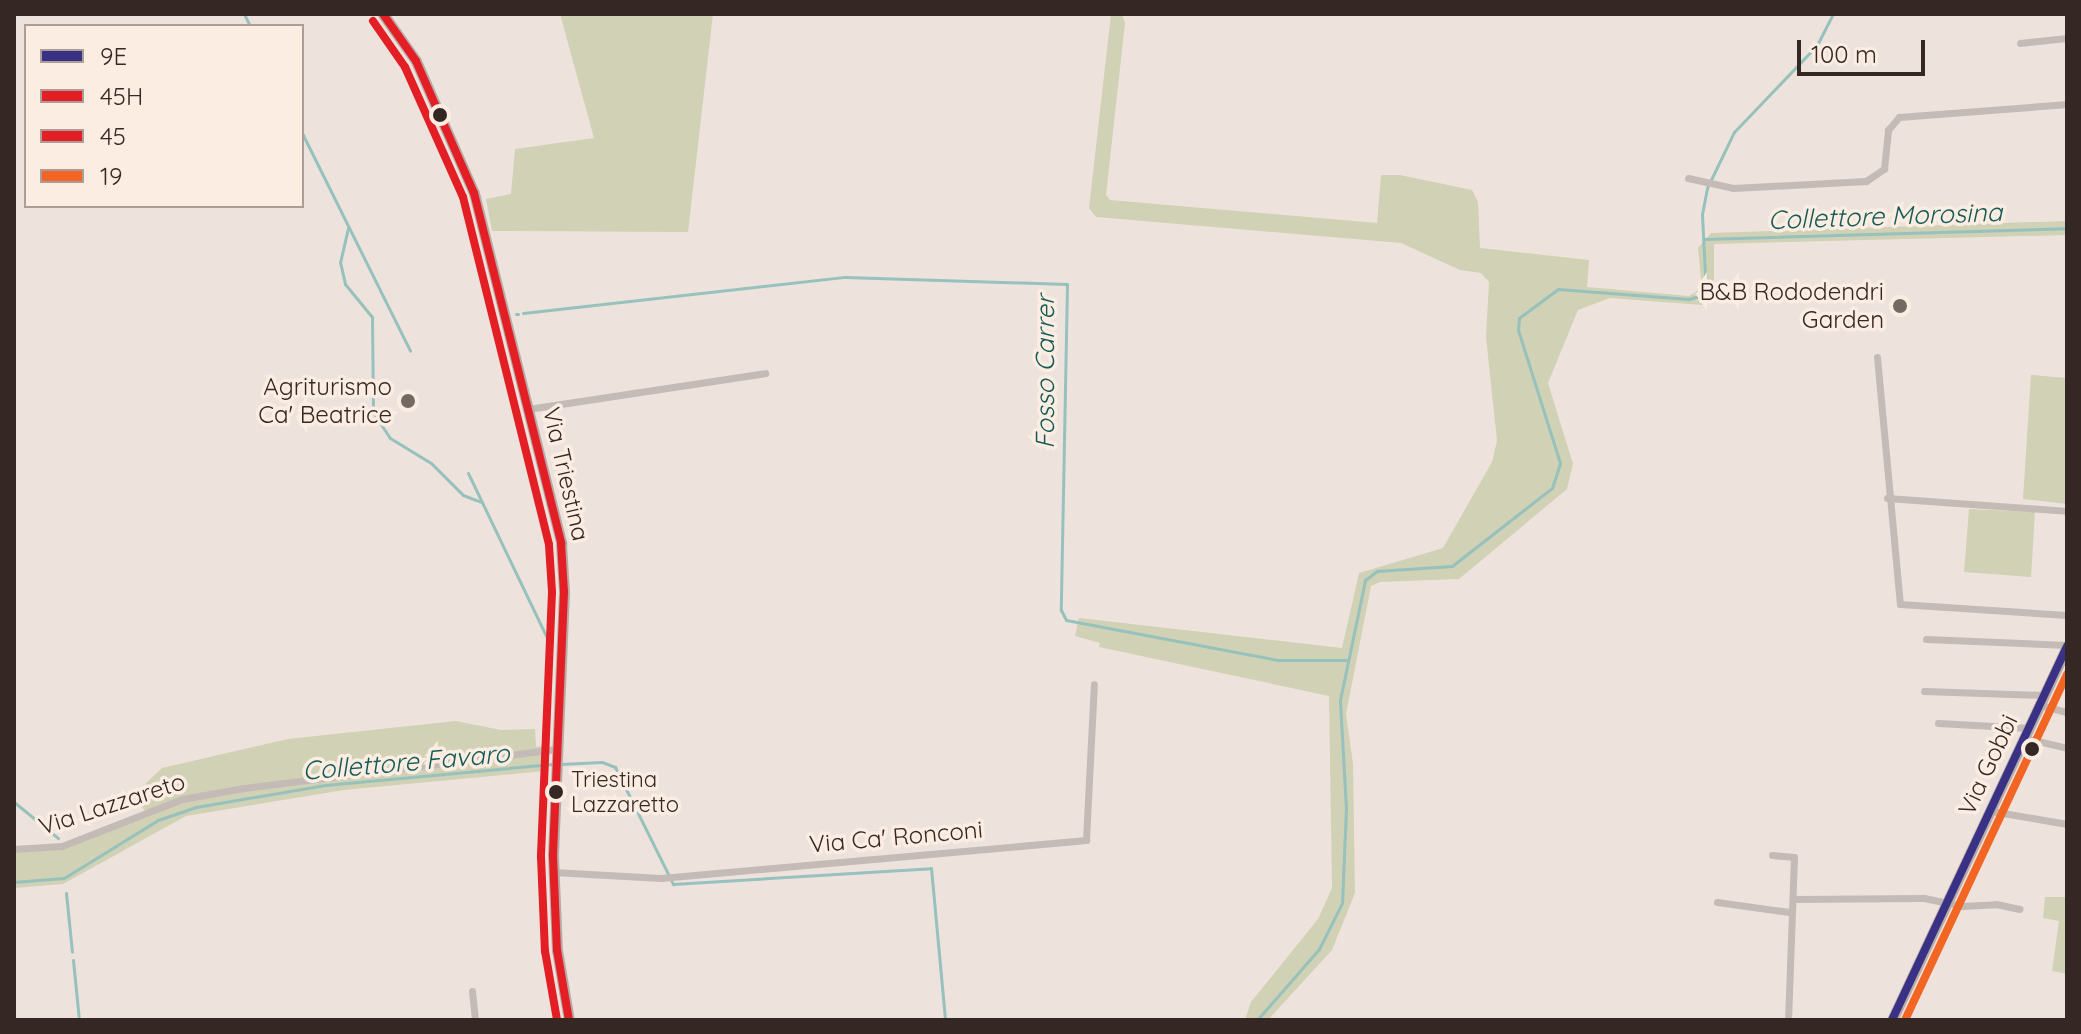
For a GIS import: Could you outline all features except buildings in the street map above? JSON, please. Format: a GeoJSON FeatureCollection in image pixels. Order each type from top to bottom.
{"type":"FeatureCollection","features":[{"type":"Feature","properties":{"kind":"street","name":"Via Triestina"},"geometry":{"type":"LineString","coordinates":[[387,16],[416,61],[470,182],[563,558],[553,872],[557,950],[569,1020]]}},
{"type":"Feature","properties":{"kind":"street"},"geometry":{"type":"LineString","coordinates":[[2020,43],[2067,38]]}},
{"type":"Feature","properties":{"kind":"street"},"geometry":{"type":"LineString","coordinates":[[1688,178],[1708,186],[1866,181],[1884,169],[1888,130],[1899,117],[2067,104]]}},
{"type":"Feature","properties":{"kind":"street"},"geometry":{"type":"LineString","coordinates":[[1877,357],[1887,498],[1900,604],[2067,615]]}},
{"type":"Feature","properties":{"kind":"street"},"geometry":{"type":"LineString","coordinates":[[528,409],[765,373]]}},
{"type":"Feature","properties":{"kind":"street"},"geometry":{"type":"LineString","coordinates":[[1887,498],[2067,511]]}},
{"type":"Feature","properties":{"kind":"street"},"geometry":{"type":"LineString","coordinates":[[1926,639],[2067,646]]}},
{"type":"Feature","properties":{"kind":"street","name":"Via Gobbi"},"geometry":{"type":"LineString","coordinates":[[1892,1020],[2067,646]]}},
{"type":"Feature","properties":{"kind":"street","name":"Via Ca' Ronconi"},"geometry":{"type":"LineString","coordinates":[[553,872],[661,878],[1086,840],[1094,684]]}},
{"type":"Feature","properties":{"kind":"street"},"geometry":{"type":"LineString","coordinates":[[1924,691],[2043,700],[2067,712]]}},
{"type":"Feature","properties":{"kind":"street"},"geometry":{"type":"LineString","coordinates":[[1938,723],[2027,733],[2067,748]]}},
{"type":"Feature","properties":{"kind":"street","name":"Via Lazzareto"},"geometry":{"type":"LineString","coordinates":[[14,849],[62,846],[182,799],[244,788],[555,751]]}},
{"type":"Feature","properties":{"kind":"street"},"geometry":{"type":"LineString","coordinates":[[1991,811],[2067,824]]}},
{"type":"Feature","properties":{"kind":"street"},"geometry":{"type":"LineString","coordinates":[[1772,855],[1794,857],[1793,899],[1789,912],[1788,1020]]}},
{"type":"Feature","properties":{"kind":"street"},"geometry":{"type":"LineString","coordinates":[[1793,899],[1924,898],[2019,909]]}},
{"type":"Feature","properties":{"kind":"street"},"geometry":{"type":"LineString","coordinates":[[1717,902],[1789,912]]}},
{"type":"Feature","properties":{"kind":"street"},"geometry":{"type":"LineString","coordinates":[[472,991],[475,1020]]}},
{"type":"Feature","properties":{"kind":"green space"},"geometry":{"type":"Polygon","coordinates":[[[560,14],[713,14],[688,232],[492,231],[486,199],[511,194],[515,149],[594,138],[560,14]]]}},
{"type":"Feature","properties":{"kind":"green space"},"geometry":{"type":"Polygon","coordinates":[[[1111,14],[1122,14],[1125,23],[1106,195],[1110,200],[1377,223],[1381,175],[1400,175],[1472,190],[1478,202],[1480,248],[1589,260],[1587,287],[1689,296],[1702,288],[1698,248],[1711,233],[2067,221],[2067,235],[1714,244],[1714,290],[1702,305],[1610,298],[1578,310],[1548,383],[1573,464],[1567,489],[1459,579],[1380,582],[1371,586],[1346,714],[1353,764],[1355,893],[1332,950],[1268,1020],[1245,1020],[1251,1002],[1318,919],[1332,888],[1329,696],[1099,647],[1100,643],[1075,636],[1079,618],[1342,648],[1359,573],[1443,548],[1492,462],[1497,441],[1486,337],[1489,282],[1481,273],[1460,270],[1401,243],[1096,217],[1089,208],[1111,14]]]}},
{"type":"Feature","properties":{"kind":"green space"},"geometry":{"type":"Polygon","coordinates":[[[2031,375],[2067,378],[2067,504],[2023,499],[2031,375]]]}},
{"type":"Feature","properties":{"kind":"green space"},"geometry":{"type":"Polygon","coordinates":[[[1969,509],[2035,512],[2031,577],[1964,572],[1969,509]]]}},
{"type":"Feature","properties":{"kind":"green space"},"geometry":{"type":"Polygon","coordinates":[[[456,721],[501,730],[535,729],[536,747],[547,745],[545,771],[344,790],[186,816],[63,884],[14,888],[14,852],[71,846],[147,814],[142,807],[146,783],[162,768],[288,739],[456,721]]]}},
{"type":"Feature","properties":{"kind":"green space"},"geometry":{"type":"Polygon","coordinates":[[[2045,897],[2067,897],[2067,974],[2052,971],[2059,921],[2043,918],[2045,897]]]}},
{"type":"Feature","properties":{"kind":"waterway"},"geometry":{"type":"LineString","coordinates":[[244,14],[249,24]]}},
{"type":"Feature","properties":{"kind":"waterway"},"geometry":{"type":"LineString","coordinates":[[1257,1020],[1319,949],[1342,903],[1346,809],[1340,700],[1365,580],[1377,571],[1452,566],[1552,488],[1560,463],[1518,330],[1519,318],[1558,289],[1689,299],[1706,294],[1702,214],[1707,188],[1734,132],[1817,45],[1833,14]]}},
{"type":"Feature","properties":{"kind":"waterway"},"geometry":{"type":"LineString","coordinates":[[304,137],[410,351]]}},
{"type":"Feature","properties":{"kind":"waterway"},"geometry":{"type":"LineString","coordinates":[[348,228],[340,262],[345,284],[372,317],[373,412],[390,438],[431,463],[463,495],[481,502]]}},
{"type":"Feature","properties":{"kind":"waterway","name":"Collettore Morosina"},"geometry":{"type":"LineString","coordinates":[[1704,239],[2067,228]]}},
{"type":"Feature","properties":{"kind":"waterway","name":"Fosso Carrer"},"geometry":{"type":"LineString","coordinates":[[523,313],[845,277],[1067,284],[1061,610],[1066,620],[1277,660],[1346,660]]}},
{"type":"Feature","properties":{"kind":"waterway"},"geometry":{"type":"LineString","coordinates":[[468,473],[548,640],[546,744]]}},
{"type":"Feature","properties":{"kind":"waterway","name":"Collettore Favaro"},"geometry":{"type":"LineString","coordinates":[[560,764],[602,762],[615,767],[673,884],[931,868],[945,1020]]}},
{"type":"Feature","properties":{"kind":"waterway","name":"Collettore Favaro"},"geometry":{"type":"LineString","coordinates":[[14,882],[64,878],[158,820],[196,807],[325,785],[552,764]]}},
{"type":"Feature","properties":{"kind":"waterway"},"geometry":{"type":"LineString","coordinates":[[14,802],[58,838]]}},
{"type":"Feature","properties":{"kind":"waterway"},"geometry":{"type":"LineString","coordinates":[[66,893],[72,952]]}},
{"type":"Feature","properties":{"kind":"waterway"},"geometry":{"type":"LineString","coordinates":[[73,960],[79,1020]]}},
{"type":"Feature","properties":{"kind":"transit line","name":"45H"},"geometry":{"type":"LineString","coordinates":[[383,14],[416,61],[474,193],[561,543],[564,592],[553,856],[557,950],[569,1020]]}},
{"type":"Feature","properties":{"kind":"transit line","name":"45"},"geometry":{"type":"LineString","coordinates":[[373,21],[405,67],[463,197],[549,545],[552,592],[541,857],[545,951],[557,1020]]}},
{"type":"Feature","properties":{"kind":"transit line","name":"9E"},"geometry":{"type":"LineString","coordinates":[[1892,1020],[2067,646]]}},
{"type":"Feature","properties":{"kind":"transit line","name":"19"},"geometry":{"type":"LineString","coordinates":[[1905,1020],[2067,674]]}},
{"type":"Feature","properties":{"kind":"place","name":"B&B Rododendri Garden"},"geometry":{"type":"Point","coordinates":[1900,306]}},
{"type":"Feature","properties":{"kind":"place","name":"Agriturismo Ca' Beatrice"},"geometry":{"type":"Point","coordinates":[408,401]}},
{"type":"Feature","properties":{"kind":"place","name":"Triestina Lazzaretto"},"geometry":{"type":"Point","coordinates":[556,792]}}]}
